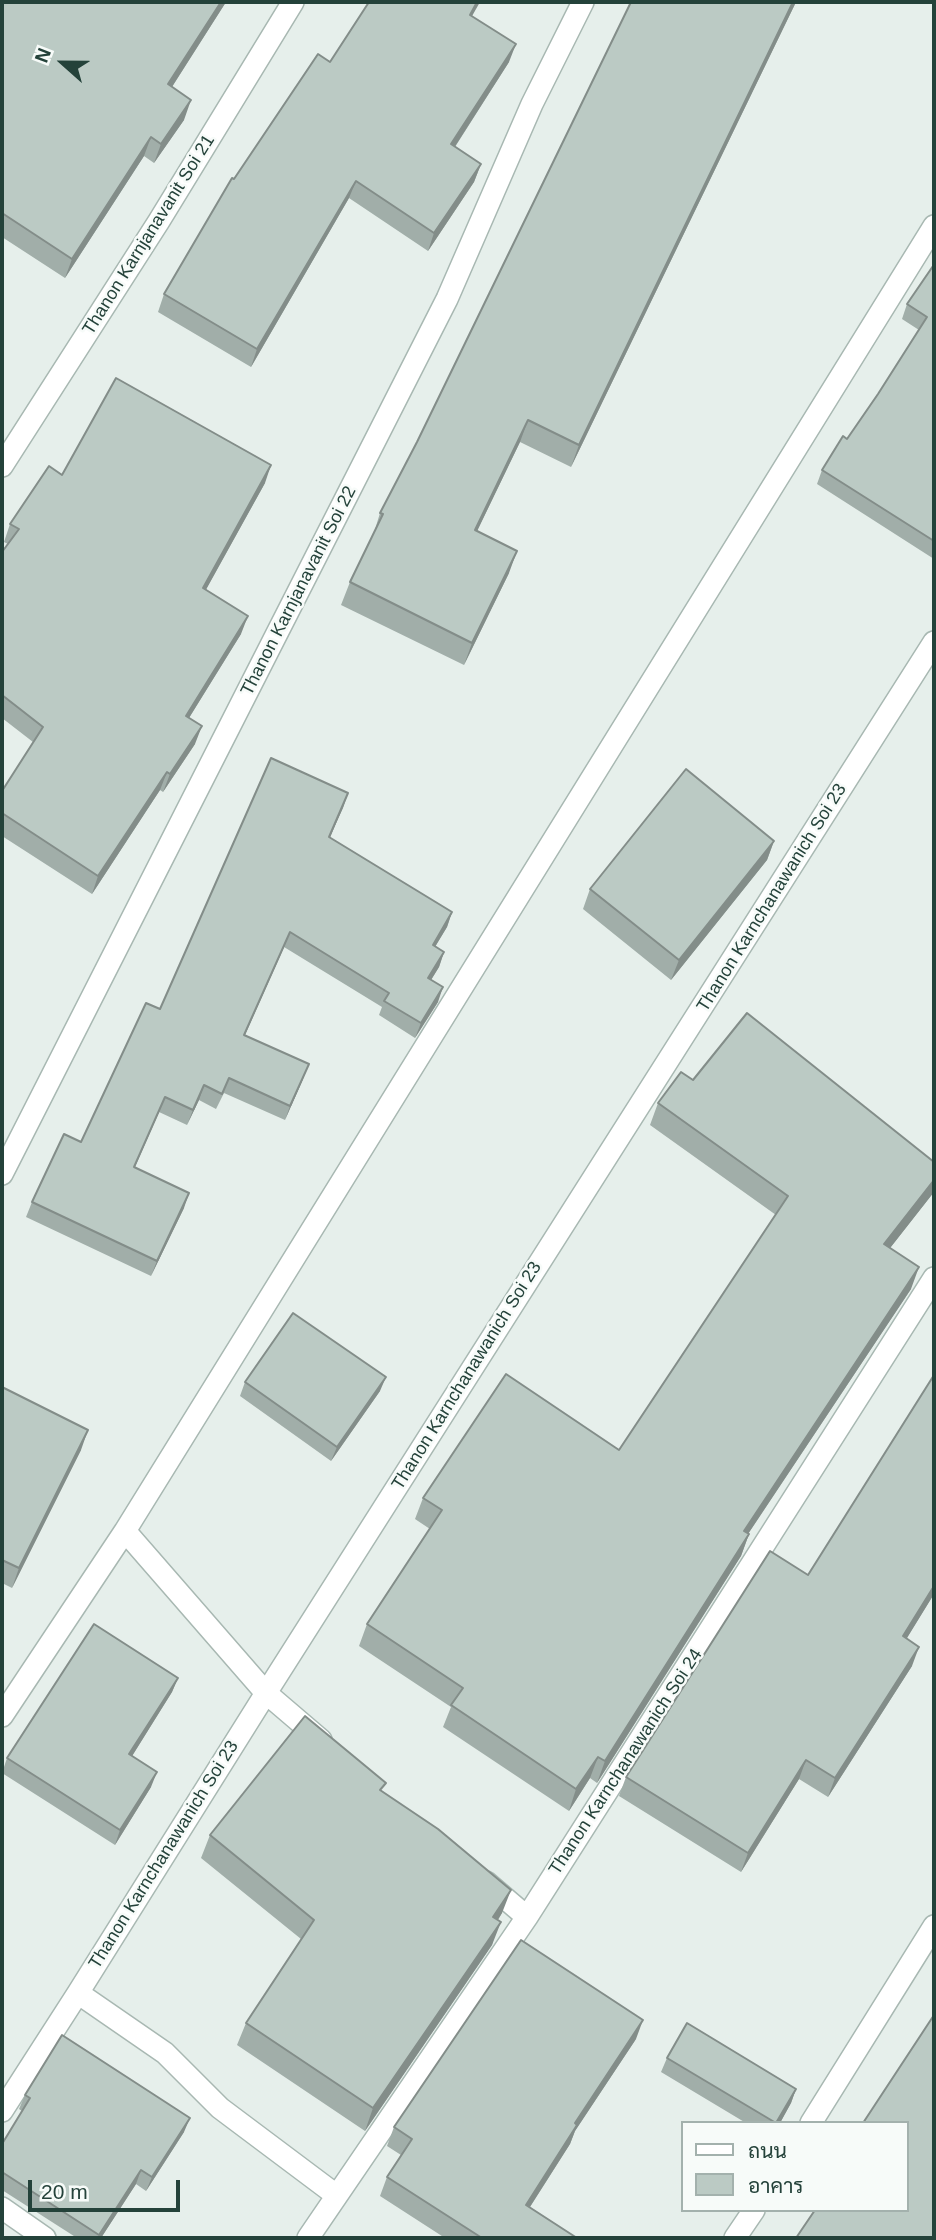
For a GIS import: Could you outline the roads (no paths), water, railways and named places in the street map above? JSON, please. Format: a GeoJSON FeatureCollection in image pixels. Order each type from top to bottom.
{"type":"FeatureCollection","features":[{"type":"Feature","properties":{"kind":"street","name":"Thanon Karnjanavanit Soi 21"},"geometry":{"type":"LineString","coordinates":[[2,466],[166,209],[293,2]]}},
{"type":"Feature","properties":{"kind":"street","name":"Thanon Karnjanavanit Soi 22"},"geometry":{"type":"LineString","coordinates":[[2,1174],[447,299],[532,104],[583,2]]}},
{"type":"Feature","properties":{"kind":"street"},"geometry":{"type":"LineString","coordinates":[[2,1716],[125,1531],[934,226]]}},
{"type":"Feature","properties":{"kind":"street","name":"Thanon Karnchanawanich Soi 23"},"geometry":{"type":"LineString","coordinates":[[2,2111],[934,642]]}},
{"type":"Feature","properties":{"kind":"street","name":"Thanon Karnchanawanich Soi 24"},"geometry":{"type":"LineString","coordinates":[[308,2238],[527,1917],[934,1278]]}},
{"type":"Feature","properties":{"kind":"street"},"geometry":{"type":"LineString","coordinates":[[125,1531],[266,1693],[339,1756]]}},
{"type":"Feature","properties":{"kind":"street"},"geometry":{"type":"LineString","coordinates":[[475,1872],[527,1917]]}},
{"type":"Feature","properties":{"kind":"street"},"geometry":{"type":"LineString","coordinates":[[812,2121],[934,1926]]}},
{"type":"Feature","properties":{"kind":"street"},"geometry":{"type":"LineString","coordinates":[[78,1993],[165,2053],[220,2108],[336,2195]]}},
{"type":"Feature","properties":{"kind":"street"},"geometry":{"type":"LineString","coordinates":[[2,2208],[45,2238]]}},
{"type":"Feature","properties":{"kind":"street"},"geometry":{"type":"LineString","coordinates":[[735,2238],[753,2212]]}}]}
